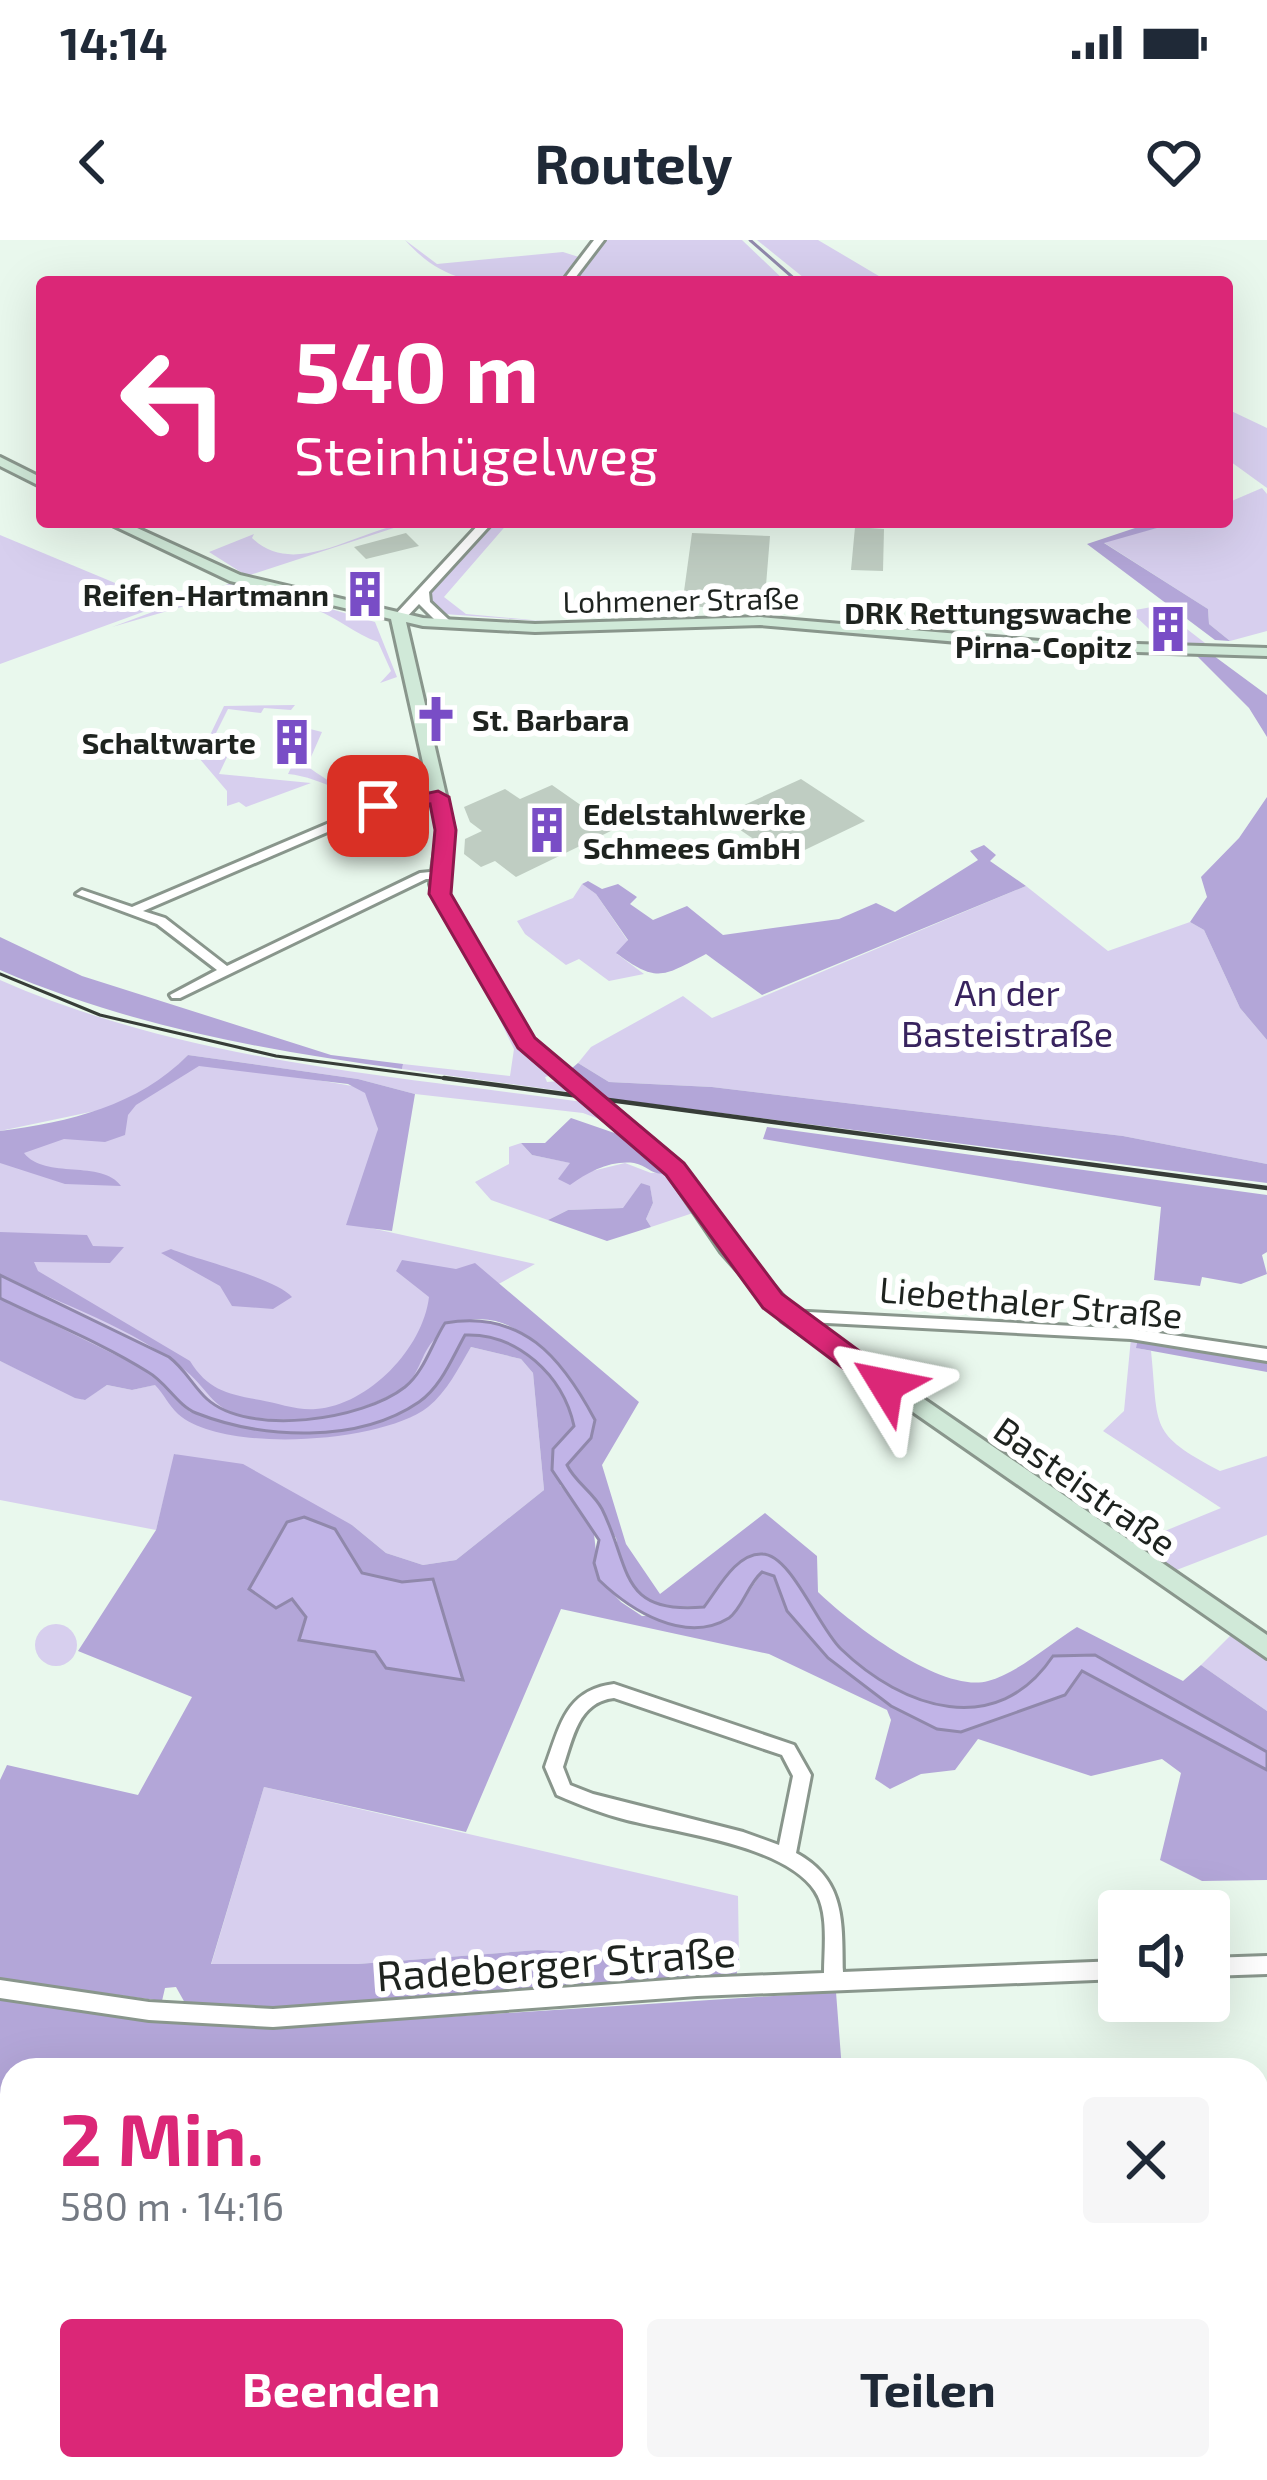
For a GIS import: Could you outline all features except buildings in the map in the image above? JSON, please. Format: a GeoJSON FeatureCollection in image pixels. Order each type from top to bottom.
{"type":"FeatureCollection","features":[{"type":"Feature","properties":{"kind":"main road"},"geometry":{"type":"LineString","coordinates":[[0,461],[36,480]]}},
{"type":"Feature","properties":{"kind":"main road","name":"Lohmener Straße"},"geometry":{"type":"LineString","coordinates":[[126,528],[235,578],[398,619],[542,628],[760,621],[1040,645],[1267,652]]}},
{"type":"Feature","properties":{"kind":"main road","name":"Basteistraße"},"geometry":{"type":"LineString","coordinates":[[398,619],[446,830],[440,894],[526,1043],[675,1169],[728,1247],[790,1316],[1267,1648]]}},
{"type":"Feature","properties":{"kind":"street"},"geometry":{"type":"LineString","coordinates":[[571,276],[598,240]]}},
{"type":"Feature","properties":{"kind":"street"},"geometry":{"type":"LineString","coordinates":[[398,619],[482,528]]}},
{"type":"Feature","properties":{"kind":"street"},"geometry":{"type":"LineString","coordinates":[[423,591],[431,613],[445,623]]}},
{"type":"Feature","properties":{"kind":"street"},"geometry":{"type":"LineString","coordinates":[[135,910],[378,806],[438,797]]}},
{"type":"Feature","properties":{"kind":"street"},"geometry":{"type":"LineString","coordinates":[[176,995],[424,876],[440,874]]}},
{"type":"Feature","properties":{"kind":"street"},"geometry":{"type":"LineString","coordinates":[[82,894],[135,910],[178,932],[227,972]]}},
{"type":"Feature","properties":{"kind":"street","name":"Liebethaler Straße"},"geometry":{"type":"LineString","coordinates":[[790,1316],[1131,1334],[1267,1355]]}},
{"type":"Feature","properties":{"kind":"street"},"geometry":{"type":"LineString","coordinates":[[786,1857],[802,1774],[788,1750],[614,1691],[592,1694],[578,1706],[554,1767],[563,1790],[786,1857],[822,1885],[834,1980]]}},
{"type":"Feature","properties":{"kind":"street"},"geometry":{"type":"LineString","coordinates":[[1230,1965],[1267,1964]]}},
{"type":"Feature","properties":{"kind":"street","name":"Radeberger Straße"},"geometry":{"type":"LineString","coordinates":[[0,1989],[149,2011],[273,2018],[834,1980],[1098,1971]]}},
{"type":"Feature","properties":{"kind":"green space"},"geometry":{"type":"Polygon","coordinates":[[[405,240],[437,264],[563,252],[582,258],[568,276],[457,276],[423,257],[405,240]]]}},
{"type":"Feature","properties":{"kind":"green space"},"geometry":{"type":"Polygon","coordinates":[[[604,240],[742,240],[780,276],[576,276],[604,240]]]}},
{"type":"Feature","properties":{"kind":"green space"},"geometry":{"type":"Polygon","coordinates":[[[757,240],[818,240],[879,276],[802,276],[757,240]]]}},
{"type":"Feature","properties":{"kind":"green space"},"geometry":{"type":"Polygon","coordinates":[[[1233,412],[1267,428],[1267,488],[1233,463],[1233,412]]]}},
{"type":"Feature","properties":{"kind":"green space"},"geometry":{"type":"Polygon","coordinates":[[[1262,488],[1267,494],[1267,631],[1230,641],[1209,624],[1208,609],[1103,542],[1156,528],[1233,528],[1233,500],[1262,488]]]}},
{"type":"Feature","properties":{"kind":"green space"},"geometry":{"type":"Polygon","coordinates":[[[394,528],[247,576],[209,552],[254,534],[252,538],[269,550],[288,554],[328,548],[394,528]]]}},
{"type":"Feature","properties":{"kind":"green space"},"geometry":{"type":"Polygon","coordinates":[[[491,528],[504,528],[444,597],[466,614],[553,622],[444,614],[429,605],[432,592],[491,528]]]}},
{"type":"Feature","properties":{"kind":"green space"},"geometry":{"type":"Polygon","coordinates":[[[0,535],[163,603],[165,604],[0,664],[0,535]]]}},
{"type":"Feature","properties":{"kind":"green space"},"geometry":{"type":"Polygon","coordinates":[[[243,583],[375,622],[397,677],[380,683],[391,671],[378,642],[316,610],[257,594],[237,591],[112,627],[228,584],[243,583]]]}},
{"type":"Feature","properties":{"kind":"green space"},"geometry":{"type":"Polygon","coordinates":[[[1157,606],[1205,643],[1165,644],[1130,611],[1157,606]]]}},
{"type":"Feature","properties":{"kind":"green space"},"geometry":{"type":"Polygon","coordinates":[[[295,705],[291,710],[264,708],[261,713],[228,709],[206,753],[228,755],[219,774],[311,783],[246,807],[239,802],[227,806],[227,791],[199,758],[224,706],[295,705]]]}},
{"type":"Feature","properties":{"kind":"green space"},"geometry":{"type":"Polygon","coordinates":[[[310,729],[322,732],[307,766],[339,786],[364,793],[425,775],[429,792],[411,801],[376,802],[288,774],[310,729]]]}},
{"type":"Feature","properties":{"kind":"green space"},"geometry":{"type":"Polygon","coordinates":[[[582,884],[596,894],[628,941],[617,954],[644,974],[609,981],[579,959],[566,965],[525,934],[517,921],[573,898],[582,884]]]}},
{"type":"Feature","properties":{"kind":"green space","name":"An der Basteistraße"},"geometry":{"type":"Polygon","coordinates":[[[1026,886],[1108,951],[1190,922],[1204,930],[1240,1008],[1267,1040],[1267,1164],[1123,1136],[712,1087],[609,1082],[578,1063],[591,1047],[683,996],[712,1018],[1026,886]]]}},
{"type":"Feature","properties":{"kind":"green space"},"geometry":{"type":"Polygon","coordinates":[[[0,980],[70,1007],[213,1047],[360,1073],[583,1102],[607,1122],[583,1113],[415,1094],[358,1079],[188,1055],[166,1077],[199,1060],[370,1089],[378,1129],[357,1225],[535,1264],[466,1302],[446,1367],[450,1381],[471,1347],[521,1359],[533,1373],[544,1490],[456,1560],[423,1565],[386,1553],[352,1525],[175,1454],[156,1530],[0,1500],[0,1361],[84,1400],[107,1385],[132,1390],[154,1385],[0,1295],[0,1149],[100,1110],[0,1131],[0,980]]]}},
{"type":"Feature","properties":{"kind":"green space"},"geometry":{"type":"Polygon","coordinates":[[[501,1013],[521,1046],[552,1075],[545,1077],[547,1082],[560,1081],[576,1093],[402,1069],[403,1064],[510,1076],[514,1049],[497,1014],[501,1013]]]}},
{"type":"Feature","properties":{"kind":"green space"},"geometry":{"type":"Polygon","coordinates":[[[521,1143],[532,1155],[571,1163],[559,1179],[625,1163],[651,1173],[670,1172],[699,1211],[651,1227],[646,1219],[653,1203],[650,1187],[641,1183],[624,1208],[568,1210],[548,1220],[491,1200],[475,1182],[509,1164],[509,1147],[521,1143]]]}},
{"type":"Feature","properties":{"kind":"green space"},"geometry":{"type":"Polygon","coordinates":[[[1131,1338],[1138,1339],[1137,1348],[1151,1351],[1157,1413],[1180,1447],[1220,1471],[1267,1456],[1267,1535],[1174,1571],[1133,1544],[1221,1508],[1103,1431],[1124,1411],[1131,1338]]]}},
{"type":"Feature","properties":{"kind":"green space"},"geometry":{"type":"Polygon","coordinates":[[[56,1624],[71,1630],[77,1645],[71,1660],[56,1666],[41,1660],[35,1645],[41,1630],[56,1624]]]}},
{"type":"Feature","properties":{"kind":"green space"},"geometry":{"type":"Polygon","coordinates":[[[1232,1634],[1267,1656],[1267,1711],[1201,1665],[1232,1634]]]}},
{"type":"Feature","properties":{"kind":"green space"},"geometry":{"type":"Polygon","coordinates":[[[264,1787],[738,1896],[739,1959],[538,1950],[358,1964],[211,1965],[264,1787]]]}},
{"type":"Feature","properties":{"kind":"shaded area"},"geometry":{"type":"Polygon","coordinates":[[[1135,528],[1157,528],[1104,543],[1208,609],[1209,624],[1230,641],[1215,640],[1087,544],[1135,528]]]}},
{"type":"Feature","properties":{"kind":"shaded area"},"geometry":{"type":"Polygon","coordinates":[[[1193,652],[1210,653],[1267,695],[1267,737],[1249,708],[1193,652]]]}},
{"type":"Feature","properties":{"kind":"shaded area"},"geometry":{"type":"Polygon","coordinates":[[[1267,797],[1267,1040],[1240,1008],[1204,930],[1190,922],[1207,897],[1201,877],[1239,838],[1267,797]]]}},
{"type":"Feature","properties":{"kind":"shaded area"},"geometry":{"type":"Polygon","coordinates":[[[984,845],[996,855],[990,861],[1026,886],[762,995],[706,954],[670,972],[652,973],[630,963],[616,953],[628,940],[596,894],[582,884],[588,881],[602,889],[618,884],[637,897],[630,904],[653,920],[687,906],[723,935],[839,919],[876,903],[895,912],[978,860],[970,851],[984,845]]]}},
{"type":"Feature","properties":{"kind":"shaded area"},"geometry":{"type":"Polygon","coordinates":[[[0,937],[82,976],[331,1055],[403,1064],[402,1069],[248,1044],[147,1021],[49,990],[0,970],[0,937]]]}},
{"type":"Feature","properties":{"kind":"shaded area"},"geometry":{"type":"Polygon","coordinates":[[[188,1055],[358,1079],[415,1094],[392,1231],[346,1225],[378,1129],[365,1093],[348,1084],[199,1066],[136,1105],[128,1115],[125,1135],[105,1142],[64,1139],[24,1153],[45,1166],[101,1173],[121,1186],[65,1184],[0,1163],[0,1131],[101,1109],[147,1087],[188,1055]]]}},
{"type":"Feature","properties":{"kind":"shaded area"},"geometry":{"type":"Polygon","coordinates":[[[578,1063],[609,1082],[712,1087],[1123,1136],[1267,1164],[1267,1183],[605,1098],[571,1069],[578,1063]]]}},
{"type":"Feature","properties":{"kind":"shaded area"},"geometry":{"type":"Polygon","coordinates":[[[571,1118],[626,1137],[670,1172],[659,1174],[639,1164],[617,1163],[570,1185],[558,1179],[570,1163],[532,1155],[521,1143],[545,1143],[571,1118]]]}},
{"type":"Feature","properties":{"kind":"shaded area"},"geometry":{"type":"Polygon","coordinates":[[[767,1127],[1267,1195],[1267,1252],[1262,1255],[1267,1274],[1241,1284],[1202,1277],[1200,1286],[1154,1280],[1161,1207],[763,1139],[767,1127]]]}},
{"type":"Feature","properties":{"kind":"shaded area"},"geometry":{"type":"Polygon","coordinates":[[[641,1183],[650,1186],[653,1203],[646,1219],[651,1227],[607,1241],[548,1220],[568,1210],[623,1208],[641,1183]]]}},
{"type":"Feature","properties":{"kind":"shaded area"},"geometry":{"type":"Polygon","coordinates":[[[0,1232],[87,1235],[93,1246],[124,1247],[110,1263],[34,1262],[38,1271],[190,1361],[219,1389],[302,1409],[336,1405],[355,1397],[405,1354],[425,1316],[429,1297],[396,1271],[402,1260],[456,1269],[475,1263],[639,1402],[602,1465],[626,1544],[660,1594],[765,1513],[817,1556],[818,1592],[874,1637],[922,1667],[969,1682],[988,1681],[1022,1665],[1077,1627],[1183,1681],[1201,1665],[1267,1711],[1267,1752],[1095,1655],[1053,1656],[1030,1682],[1005,1698],[977,1706],[919,1700],[863,1670],[839,1648],[794,1578],[759,1553],[731,1571],[704,1607],[660,1606],[640,1597],[623,1574],[616,1538],[567,1464],[595,1420],[549,1356],[506,1325],[483,1319],[459,1323],[435,1339],[407,1385],[364,1407],[308,1419],[250,1417],[220,1406],[186,1371],[144,1342],[0,1275],[0,1232]]]}},
{"type":"Feature","properties":{"kind":"shaded area"},"geometry":{"type":"Polygon","coordinates":[[[171,1249],[253,1276],[292,1297],[273,1309],[232,1306],[220,1286],[161,1253],[171,1249]]]}},
{"type":"Feature","properties":{"kind":"shaded area"},"geometry":{"type":"Polygon","coordinates":[[[0,1275],[169,1357],[207,1399],[226,1411],[277,1421],[335,1415],[386,1399],[417,1373],[445,1323],[472,1321],[517,1331],[553,1358],[595,1420],[591,1438],[567,1465],[602,1509],[624,1568],[642,1595],[676,1607],[704,1607],[744,1559],[762,1554],[773,1557],[794,1578],[841,1649],[892,1687],[921,1700],[978,1707],[1005,1699],[1030,1682],[1053,1656],[1095,1655],[1267,1752],[1267,1770],[1082,1671],[1065,1695],[961,1732],[937,1729],[891,1706],[828,1658],[787,1611],[774,1576],[762,1572],[734,1614],[712,1625],[677,1626],[642,1612],[599,1580],[594,1563],[599,1540],[552,1470],[553,1449],[574,1426],[560,1390],[535,1361],[502,1341],[465,1335],[434,1388],[395,1416],[339,1431],[279,1432],[222,1422],[190,1410],[130,1361],[0,1298],[0,1275]]]}},
{"type":"Feature","properties":{"kind":"shaded area"},"geometry":{"type":"Polygon","coordinates":[[[0,1298],[150,1372],[190,1412],[305,1433],[418,1403],[465,1334],[500,1340],[534,1358],[560,1386],[568,1403],[573,1436],[560,1485],[593,1525],[599,1579],[621,1602],[642,1616],[733,1616],[762,1572],[773,1576],[787,1612],[828,1658],[961,1732],[1065,1695],[1082,1670],[1267,1770],[1267,1880],[1202,1881],[1160,1860],[1181,1773],[1162,1759],[1091,1776],[978,1739],[955,1770],[921,1774],[890,1789],[875,1779],[891,1720],[887,1710],[769,1654],[561,1609],[466,1832],[264,1787],[211,1964],[358,1964],[538,1950],[739,1959],[736,1978],[278,2009],[185,2003],[176,1987],[165,1988],[162,2001],[0,1979],[0,1780],[7,1765],[138,1795],[192,1697],[78,1651],[156,1530],[174,1454],[243,1464],[352,1525],[386,1553],[423,1565],[456,1560],[544,1490],[533,1373],[521,1359],[471,1347],[428,1407],[376,1429],[303,1439],[230,1435],[200,1427],[178,1414],[155,1385],[132,1390],[107,1385],[85,1400],[75,1398],[0,1361],[0,1298]],[[335,1529],[292,1598],[306,1617],[300,1640],[376,1652],[386,1668],[463,1679],[402,1582],[361,1573],[335,1529]]]}},
{"type":"Feature","properties":{"kind":"shaded area"},"geometry":{"type":"Polygon","coordinates":[[[1138,1339],[1267,1361],[1267,1372],[1136,1348],[1138,1339]]]}},
{"type":"Feature","properties":{"kind":"shaded area"},"geometry":{"type":"Polygon","coordinates":[[[304,1517],[335,1529],[362,1573],[402,1582],[433,1579],[463,1680],[386,1668],[375,1652],[299,1640],[306,1617],[292,1599],[276,1608],[249,1589],[287,1522],[304,1517]]]}},
{"type":"Feature","properties":{"kind":"shaded area"},"geometry":{"type":"Polygon","coordinates":[[[836,1992],[841,2058],[0,2058],[0,1998],[146,2020],[273,2028],[836,1992]]]}},
{"type":"Feature","properties":{"kind":"waterway"},"geometry":{"type":"LineString","coordinates":[[750,240],[791,276]]}},
{"type":"Feature","properties":{"kind":"railway"},"geometry":{"type":"LineString","coordinates":[[0,974],[100,1015],[276,1056],[466,1081]]}},
{"type":"Feature","properties":{"kind":"railway"},"geometry":{"type":"LineString","coordinates":[[444,1078],[1267,1188]]}},
{"type":"Feature","properties":{"kind":"place","name":"Reifen-Hartmann"},"geometry":{"type":"Point","coordinates":[365,594]}},
{"type":"Feature","properties":{"kind":"place","name":"DRK Rettungswache Pirna-Copitz"},"geometry":{"type":"Point","coordinates":[1168,629]}},
{"type":"Feature","properties":{"kind":"place","name":"St. Barbara"},"geometry":{"type":"Point","coordinates":[436,719]}},
{"type":"Feature","properties":{"kind":"place","name":"Schaltwarte"},"geometry":{"type":"Point","coordinates":[292,742]}},
{"type":"Feature","properties":{"kind":"place","name":"Edelstahlwerke Schmees GmbH"},"geometry":{"type":"Point","coordinates":[547,830]}},
{"type":"Feature","properties":{"kind":"route"},"geometry":{"type":"LineString","coordinates":[[378,806],[438,797],[446,830],[440,894],[526,1043],[675,1169],[728,1247],[773,1301],[886,1385]]}}]}
